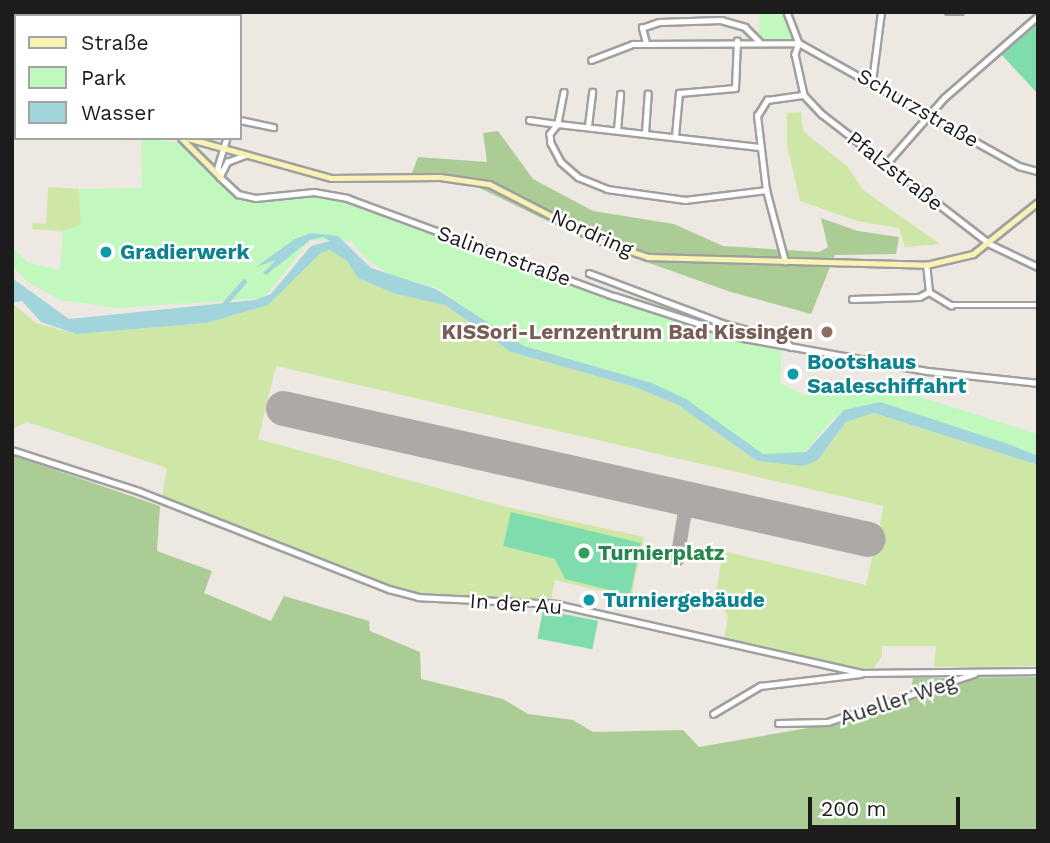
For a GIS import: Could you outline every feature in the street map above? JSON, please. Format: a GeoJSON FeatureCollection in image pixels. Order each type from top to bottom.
{"type":"FeatureCollection","features":[{"type":"Feature","properties":{"kind":"main road"},"geometry":{"type":"LineString","coordinates":[[183,140],[220,177]]}},
{"type":"Feature","properties":{"kind":"main road","name":"Nordring"},"geometry":{"type":"LineString","coordinates":[[194,140],[331,178],[440,177],[489,184],[600,241],[648,257],[926,265],[959,259],[990,243],[1038,202]]}},
{"type":"Feature","properties":{"kind":"street"},"geometry":{"type":"LineString","coordinates":[[785,263],[766,190],[759,147],[761,106],[776,97],[804,94],[795,54],[799,43],[787,12]]}},
{"type":"Feature","properties":{"kind":"street"},"geometry":{"type":"LineString","coordinates":[[872,82],[881,12]]}},
{"type":"Feature","properties":{"kind":"street"},"geometry":{"type":"LineString","coordinates":[[948,12],[961,12]]}},
{"type":"Feature","properties":{"kind":"street"},"geometry":{"type":"LineString","coordinates":[[886,163],[944,98],[1038,16]]}},
{"type":"Feature","properties":{"kind":"street"},"geometry":{"type":"LineString","coordinates":[[646,43],[642,28],[648,25],[721,20],[745,27],[759,41]]}},
{"type":"Feature","properties":{"kind":"street"},"geometry":{"type":"LineString","coordinates":[[676,136],[679,93],[735,88],[737,41]]}},
{"type":"Feature","properties":{"kind":"street"},"geometry":{"type":"LineString","coordinates":[[591,60],[646,43],[799,43]]}},
{"type":"Feature","properties":{"kind":"street","name":"Schurzstraße"},"geometry":{"type":"LineString","coordinates":[[799,43],[1019,166],[1038,171]]}},
{"type":"Feature","properties":{"kind":"street"},"geometry":{"type":"LineString","coordinates":[[564,92],[558,124],[550,134],[551,143],[561,162],[578,177],[607,189],[685,200],[766,190]]}},
{"type":"Feature","properties":{"kind":"street"},"geometry":{"type":"LineString","coordinates":[[588,126],[592,92]]}},
{"type":"Feature","properties":{"kind":"street"},"geometry":{"type":"LineString","coordinates":[[617,130],[620,94]]}},
{"type":"Feature","properties":{"kind":"street"},"geometry":{"type":"LineString","coordinates":[[645,132],[648,94]]}},
{"type":"Feature","properties":{"kind":"street","name":"Pfalzstraße"},"geometry":{"type":"LineString","coordinates":[[804,94],[886,163],[990,243],[1038,267]]}},
{"type":"Feature","properties":{"kind":"street"},"geometry":{"type":"LineString","coordinates":[[242,120],[273,127]]}},
{"type":"Feature","properties":{"kind":"street"},"geometry":{"type":"LineString","coordinates":[[529,120],[759,147]]}},
{"type":"Feature","properties":{"kind":"street"},"geometry":{"type":"LineString","coordinates":[[220,177],[225,140]]}},
{"type":"Feature","properties":{"kind":"street"},"geometry":{"type":"LineString","coordinates":[[220,177],[227,162],[245,156]]}},
{"type":"Feature","properties":{"kind":"street","name":"Salinenstraße"},"geometry":{"type":"LineString","coordinates":[[220,177],[231,190],[255,198],[314,192],[347,198],[650,309],[791,348],[928,371],[1038,383]]}},
{"type":"Feature","properties":{"kind":"street"},"geometry":{"type":"LineString","coordinates":[[926,265],[929,292]]}},
{"type":"Feature","properties":{"kind":"street","name":"Salinenstraße"},"geometry":{"type":"LineString","coordinates":[[589,273],[725,324],[785,340],[791,348]]}},
{"type":"Feature","properties":{"kind":"street"},"geometry":{"type":"LineString","coordinates":[[852,299],[910,299],[929,292]]}},
{"type":"Feature","properties":{"kind":"street"},"geometry":{"type":"LineString","coordinates":[[929,292],[951,305],[1038,305]]}},
{"type":"Feature","properties":{"kind":"street","name":"In der Au"},"geometry":{"type":"LineString","coordinates":[[12,450],[139,491],[398,592],[443,600],[556,604],[815,666],[861,673],[975,674],[1038,671]]}},
{"type":"Feature","properties":{"kind":"street"},"geometry":{"type":"LineString","coordinates":[[713,714],[760,686],[861,673]]}},
{"type":"Feature","properties":{"kind":"street","name":"Aueller Weg"},"geometry":{"type":"LineString","coordinates":[[778,723],[828,722],[975,674]]}},
{"type":"Feature","properties":{"kind":"green space"},"geometry":{"type":"Polygon","coordinates":[[[760,12],[787,12],[799,43],[759,41],[760,12]]]}},
{"type":"Feature","properties":{"kind":"green space"},"geometry":{"type":"Polygon","coordinates":[[[1038,24],[1038,94],[1001,54],[1038,24]]]}},
{"type":"Feature","properties":{"kind":"green space"},"geometry":{"type":"Polygon","coordinates":[[[801,112],[803,131],[848,167],[863,190],[940,244],[905,247],[899,228],[857,221],[800,201],[787,145],[787,113],[801,112]]]}},
{"type":"Feature","properties":{"kind":"green space"},"geometry":{"type":"Polygon","coordinates":[[[498,131],[533,179],[593,211],[674,224],[723,246],[819,252],[828,247],[821,218],[858,231],[899,237],[896,254],[835,255],[811,314],[731,292],[595,244],[467,182],[410,178],[418,157],[487,162],[483,133],[498,131]]]}},
{"type":"Feature","properties":{"kind":"green space"},"geometry":{"type":"Polygon","coordinates":[[[141,140],[190,144],[231,190],[260,197],[315,196],[341,200],[550,273],[782,341],[780,383],[804,395],[874,387],[911,394],[1038,434],[1038,460],[871,405],[834,418],[797,460],[764,456],[682,400],[519,348],[438,288],[391,275],[368,260],[351,241],[310,240],[264,298],[117,308],[60,300],[28,282],[15,269],[12,247],[28,263],[60,270],[63,231],[81,225],[79,189],[142,188],[141,140]]]}},
{"type":"Feature","properties":{"kind":"green space"},"geometry":{"type":"Polygon","coordinates":[[[48,187],[79,189],[81,225],[63,231],[32,229],[33,223],[46,224],[48,187]]]}},
{"type":"Feature","properties":{"kind":"green space"},"geometry":{"type":"Polygon","coordinates":[[[330,250],[348,262],[445,305],[511,352],[635,387],[678,405],[757,461],[826,450],[846,422],[874,413],[1038,465],[1038,666],[934,667],[936,646],[882,646],[882,656],[869,675],[724,640],[728,615],[715,598],[723,551],[866,585],[884,506],[276,366],[258,439],[507,507],[644,537],[631,598],[555,580],[551,600],[432,595],[394,589],[162,497],[167,468],[27,422],[12,429],[12,303],[36,323],[76,334],[207,323],[268,305],[321,253],[330,250]]]}},
{"type":"Feature","properties":{"kind":"green space"},"geometry":{"type":"Polygon","coordinates":[[[12,455],[160,506],[157,551],[212,571],[204,593],[271,621],[284,596],[369,621],[370,631],[420,652],[421,679],[503,699],[528,714],[573,720],[593,732],[683,730],[699,747],[808,728],[911,690],[913,678],[1038,677],[1038,831],[12,831],[12,455]]]}},
{"type":"Feature","properties":{"kind":"green space","name":"Turnierplatz"},"geometry":{"type":"Polygon","coordinates":[[[511,512],[641,543],[630,595],[565,579],[555,559],[503,546],[511,512]]]}},
{"type":"Feature","properties":{"kind":"green space"},"geometry":{"type":"Polygon","coordinates":[[[543,610],[598,621],[592,649],[537,638],[543,610]]]}},
{"type":"Feature","properties":{"kind":"water"},"geometry":{"type":"Polygon","coordinates":[[[311,233],[338,236],[371,268],[436,289],[524,346],[652,383],[686,399],[763,454],[806,452],[844,410],[880,402],[1008,444],[1038,456],[1038,465],[874,413],[846,422],[818,460],[804,466],[757,461],[678,405],[635,387],[511,352],[445,305],[396,294],[358,278],[348,262],[330,250],[321,253],[268,305],[207,323],[76,334],[41,322],[22,301],[12,303],[12,278],[69,319],[255,300],[271,294],[311,246],[330,241],[323,237],[310,240],[266,275],[263,273],[276,260],[256,267],[295,239],[311,233]]]}},
{"type":"Feature","properties":{"kind":"waterway"},"geometry":{"type":"LineString","coordinates":[[225,303],[244,281]]}},
{"type":"Feature","properties":{"kind":"taxiway"},"geometry":{"type":"LineString","coordinates":[[677,560],[687,499]]}},
{"type":"Feature","properties":{"kind":"runway"},"geometry":{"type":"LineString","coordinates":[[283,408],[868,539]]}},
{"type":"Feature","properties":{"kind":"place","name":"Gradierwerk"},"geometry":{"type":"Point","coordinates":[106,252]}},
{"type":"Feature","properties":{"kind":"place","name":"KISSori-Lernzentrum Bad Kissingen"},"geometry":{"type":"Point","coordinates":[827,332]}},
{"type":"Feature","properties":{"kind":"place","name":"Bootshaus Saaleschiffahrt"},"geometry":{"type":"Point","coordinates":[793,374]}},
{"type":"Feature","properties":{"kind":"place","name":"Turnierplatz"},"geometry":{"type":"Point","coordinates":[584,553]}},
{"type":"Feature","properties":{"kind":"place","name":"Turniergebäude"},"geometry":{"type":"Point","coordinates":[589,600]}}]}
